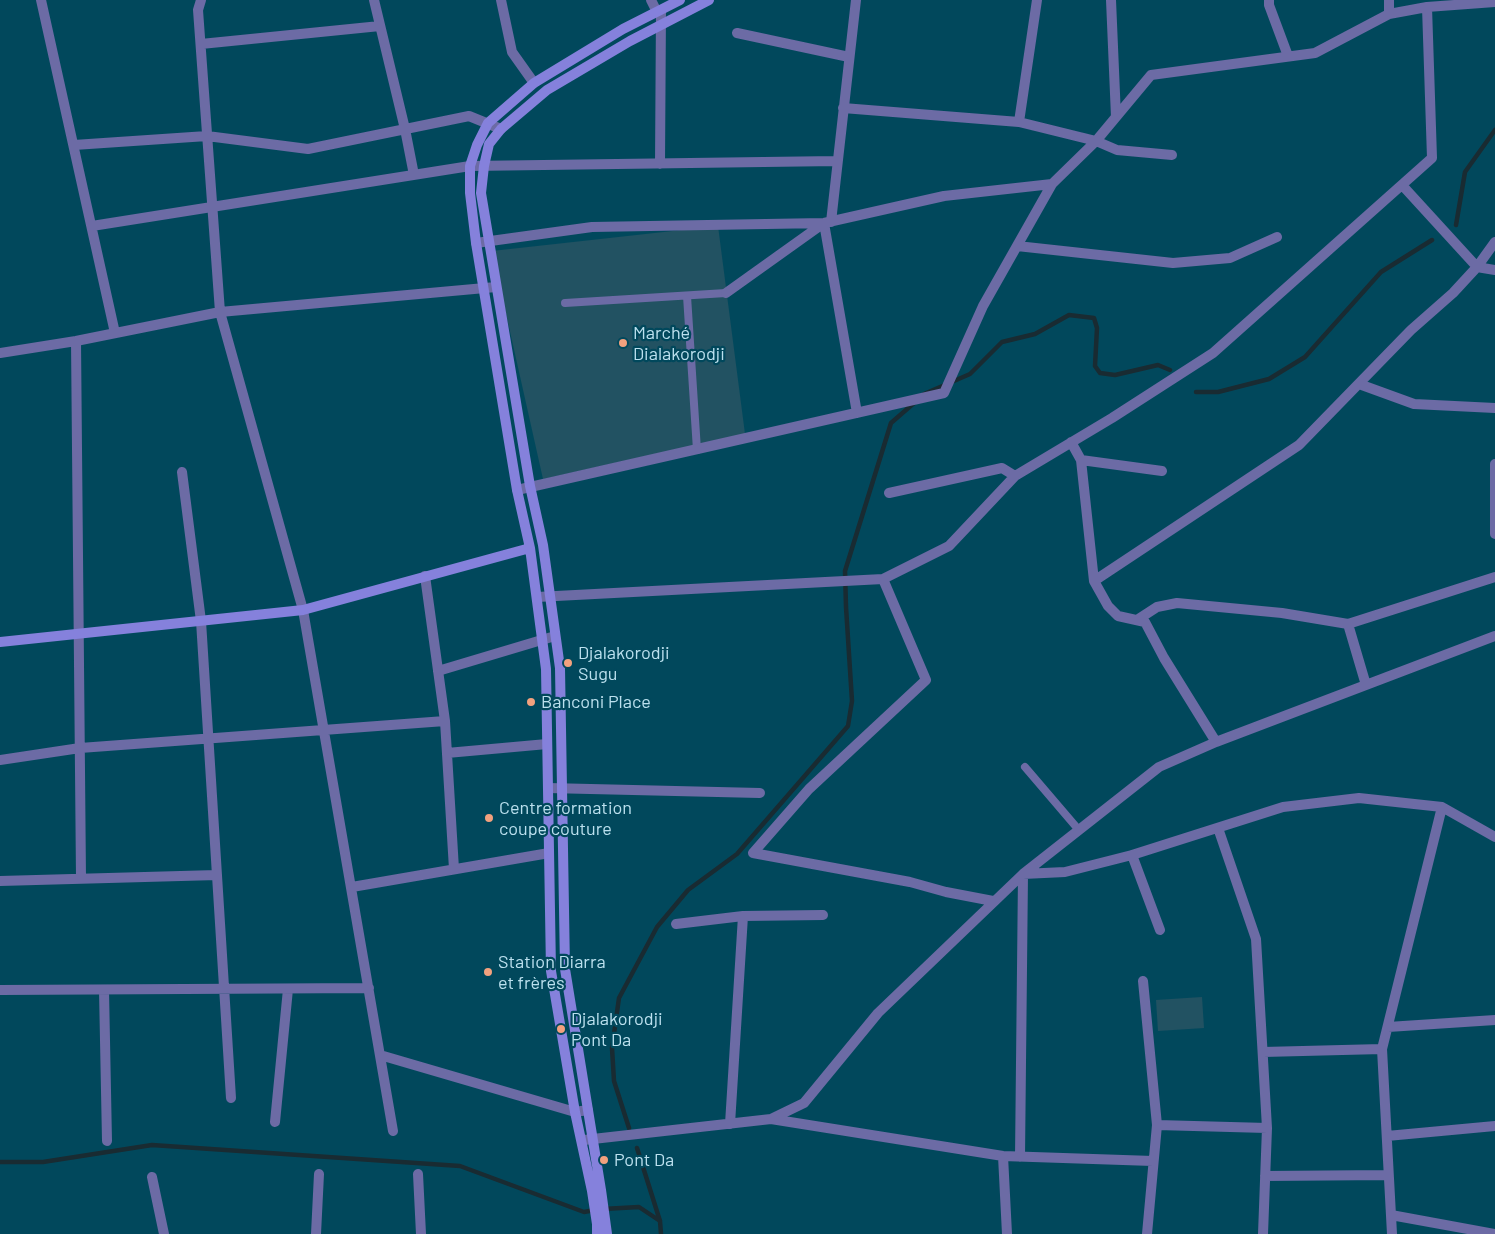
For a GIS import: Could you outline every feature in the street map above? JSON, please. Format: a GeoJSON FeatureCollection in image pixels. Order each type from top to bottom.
{"type":"FeatureCollection","features":[{"type":"Feature","properties":{"kind":"main road"},"geometry":{"type":"LineString","coordinates":[[596,1190],[580,1140],[551,971],[546,669],[530,548],[517,490],[476,243],[470,193],[470,166],[477,145],[488,124],[534,83],[623,29],[680,0]]}},
{"type":"Feature","properties":{"kind":"main road"},"geometry":{"type":"LineString","coordinates":[[602,1229],[596,1190],[593,1138],[565,969],[560,668],[543,545],[530,486],[481,193],[489,144],[501,129],[547,90],[630,41],[709,0]]}},
{"type":"Feature","properties":{"kind":"main road"},"geometry":{"type":"LineString","coordinates":[[0,642],[303,610],[530,548]]}},
{"type":"Feature","properties":{"kind":"street"},"geometry":{"type":"LineString","coordinates":[[42,0],[116,334]]}},
{"type":"Feature","properties":{"kind":"street"},"geometry":{"type":"LineString","coordinates":[[201,0],[198,10],[220,312],[303,610],[393,1131]]}},
{"type":"Feature","properties":{"kind":"street"},"geometry":{"type":"LineString","coordinates":[[374,0],[414,175]]}},
{"type":"Feature","properties":{"kind":"street"},"geometry":{"type":"LineString","coordinates":[[501,0],[512,52],[534,83]]}},
{"type":"Feature","properties":{"kind":"street"},"geometry":{"type":"LineString","coordinates":[[651,0],[659,11],[661,25],[660,164]]}},
{"type":"Feature","properties":{"kind":"street"},"geometry":{"type":"LineString","coordinates":[[856,0],[837,161],[827,223],[856,413]]}},
{"type":"Feature","properties":{"kind":"street"},"geometry":{"type":"LineString","coordinates":[[1019,122],[1037,0]]}},
{"type":"Feature","properties":{"kind":"street"},"geometry":{"type":"LineString","coordinates":[[1111,0],[1116,117]]}},
{"type":"Feature","properties":{"kind":"street"},"geometry":{"type":"LineString","coordinates":[[1269,0],[1269,5],[1288,56]]}},
{"type":"Feature","properties":{"kind":"street"},"geometry":{"type":"LineString","coordinates":[[1389,0],[1390,14]]}},
{"type":"Feature","properties":{"kind":"street"},"geometry":{"type":"LineString","coordinates":[[517,490],[944,393],[983,306],[1052,184],[1096,141],[1151,75],[1316,52],[1390,14],[1427,6],[1495,2]]}},
{"type":"Feature","properties":{"kind":"street"},"geometry":{"type":"LineString","coordinates":[[536,597],[883,578],[949,546],[1015,476],[1112,418],[1213,353],[1432,158],[1427,6]]}},
{"type":"Feature","properties":{"kind":"street"},"geometry":{"type":"LineString","coordinates":[[201,44],[380,26]]}},
{"type":"Feature","properties":{"kind":"street"},"geometry":{"type":"LineString","coordinates":[[737,33],[849,56]]}},
{"type":"Feature","properties":{"kind":"street"},"geometry":{"type":"LineString","coordinates":[[843,108],[1019,122],[1096,141],[1117,150],[1172,155]]}},
{"type":"Feature","properties":{"kind":"street"},"geometry":{"type":"LineString","coordinates":[[74,145],[207,136],[308,149],[469,116],[501,129]]}},
{"type":"Feature","properties":{"kind":"street"},"geometry":{"type":"LineString","coordinates":[[92,226],[470,166],[837,161]]}},
{"type":"Feature","properties":{"kind":"street"},"geometry":{"type":"LineString","coordinates":[[476,243],[592,227],[827,223],[944,196],[1052,184]]}},
{"type":"Feature","properties":{"kind":"street"},"geometry":{"type":"LineString","coordinates":[[1402,185],[1477,267],[1495,270]]}},
{"type":"Feature","properties":{"kind":"street"},"geometry":{"type":"LineString","coordinates":[[726,293],[827,223]]}},
{"type":"Feature","properties":{"kind":"street"},"geometry":{"type":"LineString","coordinates":[[1017,246],[1173,263],[1230,258],[1277,237]]}},
{"type":"Feature","properties":{"kind":"street"},"geometry":{"type":"LineString","coordinates":[[1094,581],[1299,445],[1411,330],[1454,293],[1477,267],[1495,242]]}},
{"type":"Feature","properties":{"kind":"street"},"geometry":{"type":"LineString","coordinates":[[0,350],[76,341],[220,312],[496,287]]}},
{"type":"Feature","properties":{"kind":"street"},"geometry":{"type":"LineString","coordinates":[[76,341],[81,878]]}},
{"type":"Feature","properties":{"kind":"street"},"geometry":{"type":"LineString","coordinates":[[1359,384],[1414,404],[1495,408]]}},
{"type":"Feature","properties":{"kind":"street"},"geometry":{"type":"LineString","coordinates":[[1072,442],[1082,460],[1094,581],[1108,606],[1118,616],[1145,622],[1164,658],[1216,742]]}},
{"type":"Feature","properties":{"kind":"street"},"geometry":{"type":"LineString","coordinates":[[1082,460],[1162,470]]}},
{"type":"Feature","properties":{"kind":"street"},"geometry":{"type":"LineString","coordinates":[[1495,464],[1495,534]]}},
{"type":"Feature","properties":{"kind":"street"},"geometry":{"type":"LineString","coordinates":[[889,493],[1002,468],[1015,476]]}},
{"type":"Feature","properties":{"kind":"street"},"geometry":{"type":"LineString","coordinates":[[182,472],[201,621],[231,1098]]}},
{"type":"Feature","properties":{"kind":"street"},"geometry":{"type":"LineString","coordinates":[[530,548],[543,545]]}},
{"type":"Feature","properties":{"kind":"street"},"geometry":{"type":"LineString","coordinates":[[425,576],[445,721],[454,869]]}},
{"type":"Feature","properties":{"kind":"street"},"geometry":{"type":"LineString","coordinates":[[1137,620],[1157,607],[1177,603],[1282,613],[1348,624],[1495,577]]}},
{"type":"Feature","properties":{"kind":"street"},"geometry":{"type":"LineString","coordinates":[[883,578],[926,680],[809,789],[753,853],[910,882],[946,892],[993,901]]}},
{"type":"Feature","properties":{"kind":"street"},"geometry":{"type":"LineString","coordinates":[[1348,624],[1366,686]]}},
{"type":"Feature","properties":{"kind":"street"},"geometry":{"type":"LineString","coordinates":[[438,671],[555,636]]}},
{"type":"Feature","properties":{"kind":"street"},"geometry":{"type":"LineString","coordinates":[[771,1119],[804,1103],[878,1013],[993,901],[1078,829],[1159,767],[1216,742],[1495,636]]}},
{"type":"Feature","properties":{"kind":"street"},"geometry":{"type":"LineString","coordinates":[[0,760],[80,748],[445,721]]}},
{"type":"Feature","properties":{"kind":"street"},"geometry":{"type":"LineString","coordinates":[[447,753],[547,744]]}},
{"type":"Feature","properties":{"kind":"street"},"geometry":{"type":"LineString","coordinates":[[548,788],[760,793]]}},
{"type":"Feature","properties":{"kind":"street"},"geometry":{"type":"LineString","coordinates":[[1023,874],[1065,872],[1132,855],[1283,807],[1359,798],[1442,807],[1495,837]]}},
{"type":"Feature","properties":{"kind":"street"},"geometry":{"type":"LineString","coordinates":[[1392,1234],[1382,1049],[1442,807]]}},
{"type":"Feature","properties":{"kind":"street"},"geometry":{"type":"LineString","coordinates":[[1218,828],[1256,939],[1267,1128],[1263,1234]]}},
{"type":"Feature","properties":{"kind":"street"},"geometry":{"type":"LineString","coordinates":[[352,887],[549,853]]}},
{"type":"Feature","properties":{"kind":"street"},"geometry":{"type":"LineString","coordinates":[[1132,855],[1160,930]]}},
{"type":"Feature","properties":{"kind":"street"},"geometry":{"type":"LineString","coordinates":[[1020,1157],[1023,874]]}},
{"type":"Feature","properties":{"kind":"street"},"geometry":{"type":"LineString","coordinates":[[0,881],[217,875]]}},
{"type":"Feature","properties":{"kind":"street"},"geometry":{"type":"LineString","coordinates":[[676,924],[743,916],[822,915]]}},
{"type":"Feature","properties":{"kind":"street"},"geometry":{"type":"LineString","coordinates":[[730,1124],[743,916]]}},
{"type":"Feature","properties":{"kind":"street"},"geometry":{"type":"LineString","coordinates":[[1142,981],[1157,1125],[1147,1234]]}},
{"type":"Feature","properties":{"kind":"street"},"geometry":{"type":"LineString","coordinates":[[0,990],[369,988]]}},
{"type":"Feature","properties":{"kind":"street"},"geometry":{"type":"LineString","coordinates":[[275,1122],[288,989]]}},
{"type":"Feature","properties":{"kind":"street"},"geometry":{"type":"LineString","coordinates":[[104,990],[107,1141]]}},
{"type":"Feature","properties":{"kind":"street"},"geometry":{"type":"LineString","coordinates":[[1388,1027],[1495,1020]]}},
{"type":"Feature","properties":{"kind":"street"},"geometry":{"type":"LineString","coordinates":[[1263,1052],[1382,1049]]}},
{"type":"Feature","properties":{"kind":"street"},"geometry":{"type":"LineString","coordinates":[[380,1056],[575,1112],[588,1110]]}},
{"type":"Feature","properties":{"kind":"street"},"geometry":{"type":"LineString","coordinates":[[580,1140],[771,1119],[1003,1156],[1153,1161]]}},
{"type":"Feature","properties":{"kind":"street"},"geometry":{"type":"LineString","coordinates":[[1157,1125],[1267,1128]]}},
{"type":"Feature","properties":{"kind":"street"},"geometry":{"type":"LineString","coordinates":[[1386,1136],[1495,1126]]}},
{"type":"Feature","properties":{"kind":"street"},"geometry":{"type":"LineString","coordinates":[[1003,1156],[1007,1234]]}},
{"type":"Feature","properties":{"kind":"street"},"geometry":{"type":"LineString","coordinates":[[316,1234],[319,1174]]}},
{"type":"Feature","properties":{"kind":"street"},"geometry":{"type":"LineString","coordinates":[[418,1174],[420,1234]]}},
{"type":"Feature","properties":{"kind":"street"},"geometry":{"type":"LineString","coordinates":[[1265,1176],[1388,1175]]}},
{"type":"Feature","properties":{"kind":"street"},"geometry":{"type":"LineString","coordinates":[[152,1177],[164,1234]]}},
{"type":"Feature","properties":{"kind":"street"},"geometry":{"type":"LineString","coordinates":[[1391,1215],[1495,1234]]}},
{"type":"Feature","properties":{"kind":"lane"},"geometry":{"type":"LineString","coordinates":[[565,303],[726,293]]}},
{"type":"Feature","properties":{"kind":"lane"},"geometry":{"type":"LineString","coordinates":[[687,296],[697,450]]}},
{"type":"Feature","properties":{"kind":"lane"},"geometry":{"type":"LineString","coordinates":[[1025,767],[1078,829]]}},
{"type":"Feature","properties":{"kind":"shaded area","name":"Marché Dialakorodji"},"geometry":{"type":"Polygon","coordinates":[[[718,226],[745,434],[543,479],[492,251],[718,226]]]}},
{"type":"Feature","properties":{"kind":"shaded area"},"geometry":{"type":"Polygon","coordinates":[[[1202,997],[1204,1028],[1158,1031],[1156,1000],[1202,997]]]}},
{"type":"Feature","properties":{"kind":"waterway"},"geometry":{"type":"LineString","coordinates":[[1456,225],[1465,172],[1495,130]]}},
{"type":"Feature","properties":{"kind":"waterway"},"geometry":{"type":"LineString","coordinates":[[1196,392],[1218,392],[1269,379],[1305,357],[1381,272],[1432,240]]}},
{"type":"Feature","properties":{"kind":"waterway"},"geometry":{"type":"LineString","coordinates":[[924,394],[970,374],[1002,342],[1035,334],[1069,315],[1094,318],[1097,328],[1095,366],[1100,373],[1115,375],[1158,365],[1170,370]]}},
{"type":"Feature","properties":{"kind":"waterway"},"geometry":{"type":"LineString","coordinates":[[629,1128],[614,1081],[612,1048],[619,998],[657,927],[688,890],[737,854],[848,726],[852,701],[845,571],[891,423],[914,403]]}},
{"type":"Feature","properties":{"kind":"waterway"},"geometry":{"type":"LineString","coordinates":[[0,1162],[43,1162],[152,1145],[460,1166],[584,1212],[595,1210]]}},
{"type":"Feature","properties":{"kind":"waterway"},"geometry":{"type":"LineString","coordinates":[[637,1148],[660,1221],[661,1234]]}},
{"type":"Feature","properties":{"kind":"waterway"},"geometry":{"type":"LineString","coordinates":[[603,1209],[639,1207],[660,1221]]}},
{"type":"Feature","properties":{"kind":"place","name":"Marché Dialakorodji"},"geometry":{"type":"Point","coordinates":[623,343]}},
{"type":"Feature","properties":{"kind":"place","name":"Djalakorodji Sugu"},"geometry":{"type":"Point","coordinates":[568,663]}},
{"type":"Feature","properties":{"kind":"place","name":"Banconi Place"},"geometry":{"type":"Point","coordinates":[531,702]}},
{"type":"Feature","properties":{"kind":"place","name":"Centre formation coupe couture"},"geometry":{"type":"Point","coordinates":[489,818]}},
{"type":"Feature","properties":{"kind":"place","name":"Station Diarra et frères"},"geometry":{"type":"Point","coordinates":[488,972]}},
{"type":"Feature","properties":{"kind":"place","name":"Djalakorodji Pont Da"},"geometry":{"type":"Point","coordinates":[561,1029]}},
{"type":"Feature","properties":{"kind":"place","name":"Pont Da"},"geometry":{"type":"Point","coordinates":[604,1160]}}]}
